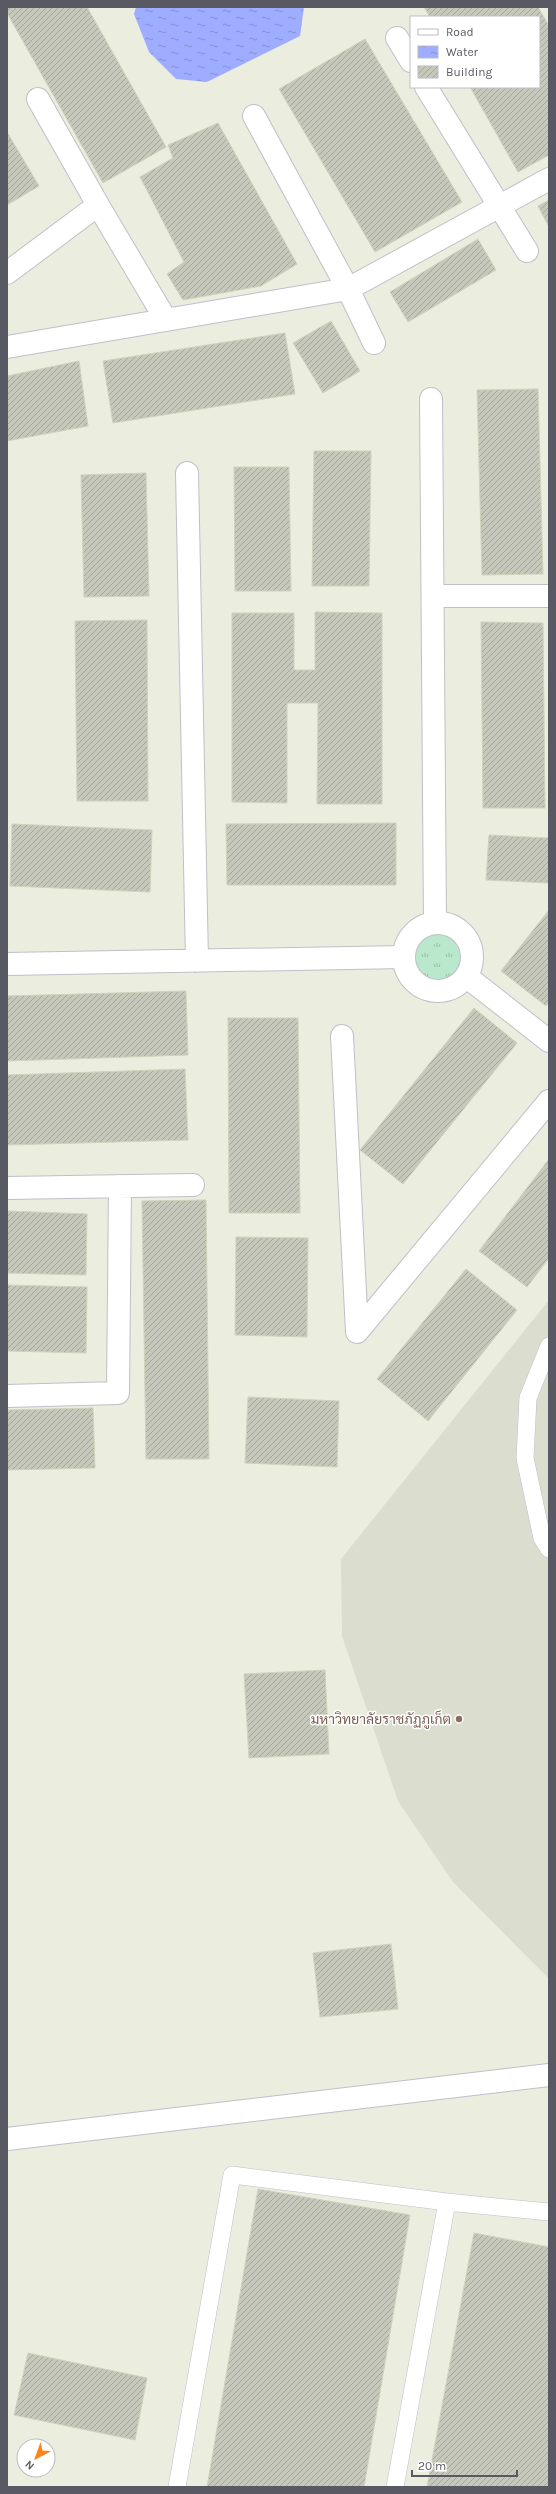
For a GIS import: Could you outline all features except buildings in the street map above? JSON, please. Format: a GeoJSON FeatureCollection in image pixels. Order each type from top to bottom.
{"type":"FeatureCollection","features":[{"type":"Feature","properties":{"kind":"street"},"geometry":{"type":"LineString","coordinates":[[397,38],[410,59]]}},
{"type":"Feature","properties":{"kind":"street"},"geometry":{"type":"LineString","coordinates":[[427,88],[498,207],[527,251]]}},
{"type":"Feature","properties":{"kind":"street"},"geometry":{"type":"LineString","coordinates":[[38,99],[98,205],[166,320]]}},
{"type":"Feature","properties":{"kind":"street"},"geometry":{"type":"LineString","coordinates":[[254,116],[348,289],[374,343]]}},
{"type":"Feature","properties":{"kind":"street"},"geometry":{"type":"LineString","coordinates":[[7,346],[348,289],[549,179]]}},
{"type":"Feature","properties":{"kind":"street"},"geometry":{"type":"LineString","coordinates":[[7,273],[98,205]]}},
{"type":"Feature","properties":{"kind":"street"},"geometry":{"type":"LineString","coordinates":[[431,399],[435,923]]}},
{"type":"Feature","properties":{"kind":"street"},"geometry":{"type":"LineString","coordinates":[[188,473],[197,962]]}},
{"type":"Feature","properties":{"kind":"street"},"geometry":{"type":"LineString","coordinates":[[433,596],[549,596]]}},
{"type":"Feature","properties":{"kind":"street"},"geometry":{"type":"LineString","coordinates":[[435,923],[449,924],[460,931],[468,940],[473,950],[473,962],[467,977],[459,985],[448,991],[440,993],[428,991],[416,984],[406,970],[404,957],[408,940],[416,931],[426,924],[435,923]]}},
{"type":"Feature","properties":{"kind":"street"},"geometry":{"type":"LineString","coordinates":[[7,964],[197,962],[404,957]]}},
{"type":"Feature","properties":{"kind":"street"},"geometry":{"type":"LineString","coordinates":[[467,977],[549,1041]]}},
{"type":"Feature","properties":{"kind":"street"},"geometry":{"type":"LineString","coordinates":[[342,1036],[357,1332],[549,1101]]}},
{"type":"Feature","properties":{"kind":"street"},"geometry":{"type":"LineString","coordinates":[[7,1188],[193,1185]]}},
{"type":"Feature","properties":{"kind":"street"},"geometry":{"type":"LineString","coordinates":[[7,1396],[118,1393],[120,1186]]}},
{"type":"Feature","properties":{"kind":"street"},"geometry":{"type":"LineString","coordinates":[[7,2139],[549,2075]]}},
{"type":"Feature","properties":{"kind":"lane"},"geometry":{"type":"LineString","coordinates":[[549,1346],[528,1398],[525,1458],[542,1538],[549,1549]]}},
{"type":"Feature","properties":{"kind":"lane"},"geometry":{"type":"LineString","coordinates":[[177,2487],[232,2174],[447,2202],[549,2212]]}},
{"type":"Feature","properties":{"kind":"lane"},"geometry":{"type":"LineString","coordinates":[[395,2487],[447,2202]]}},
{"type":"Feature","properties":{"kind":"shaded area","name":"มหาวิทยาลัยราชภัฏภูเก็ต"},"geometry":{"type":"Polygon","coordinates":[[[549,1300],[549,1979],[453,1882],[398,1801],[342,1636],[341,1559],[549,1300]]]}},
{"type":"Feature","properties":{"kind":"green space"},"geometry":{"type":"Polygon","coordinates":[[[432,930],[444,930],[454,934],[462,942],[466,952],[466,964],[462,974],[454,982],[444,986],[432,986],[422,982],[414,974],[410,964],[410,952],[414,942],[422,934],[432,930]]]}},
{"type":"Feature","properties":{"kind":"water"},"geometry":{"type":"Polygon","coordinates":[[[136,7],[304,7],[300,36],[207,82],[176,79],[149,52],[134,14],[136,7]]]}},
{"type":"Feature","properties":{"kind":"place","name":"มหาวิทยาลัยราชภัฏภูเก็ต"},"geometry":{"type":"Point","coordinates":[459,1719]}}]}
